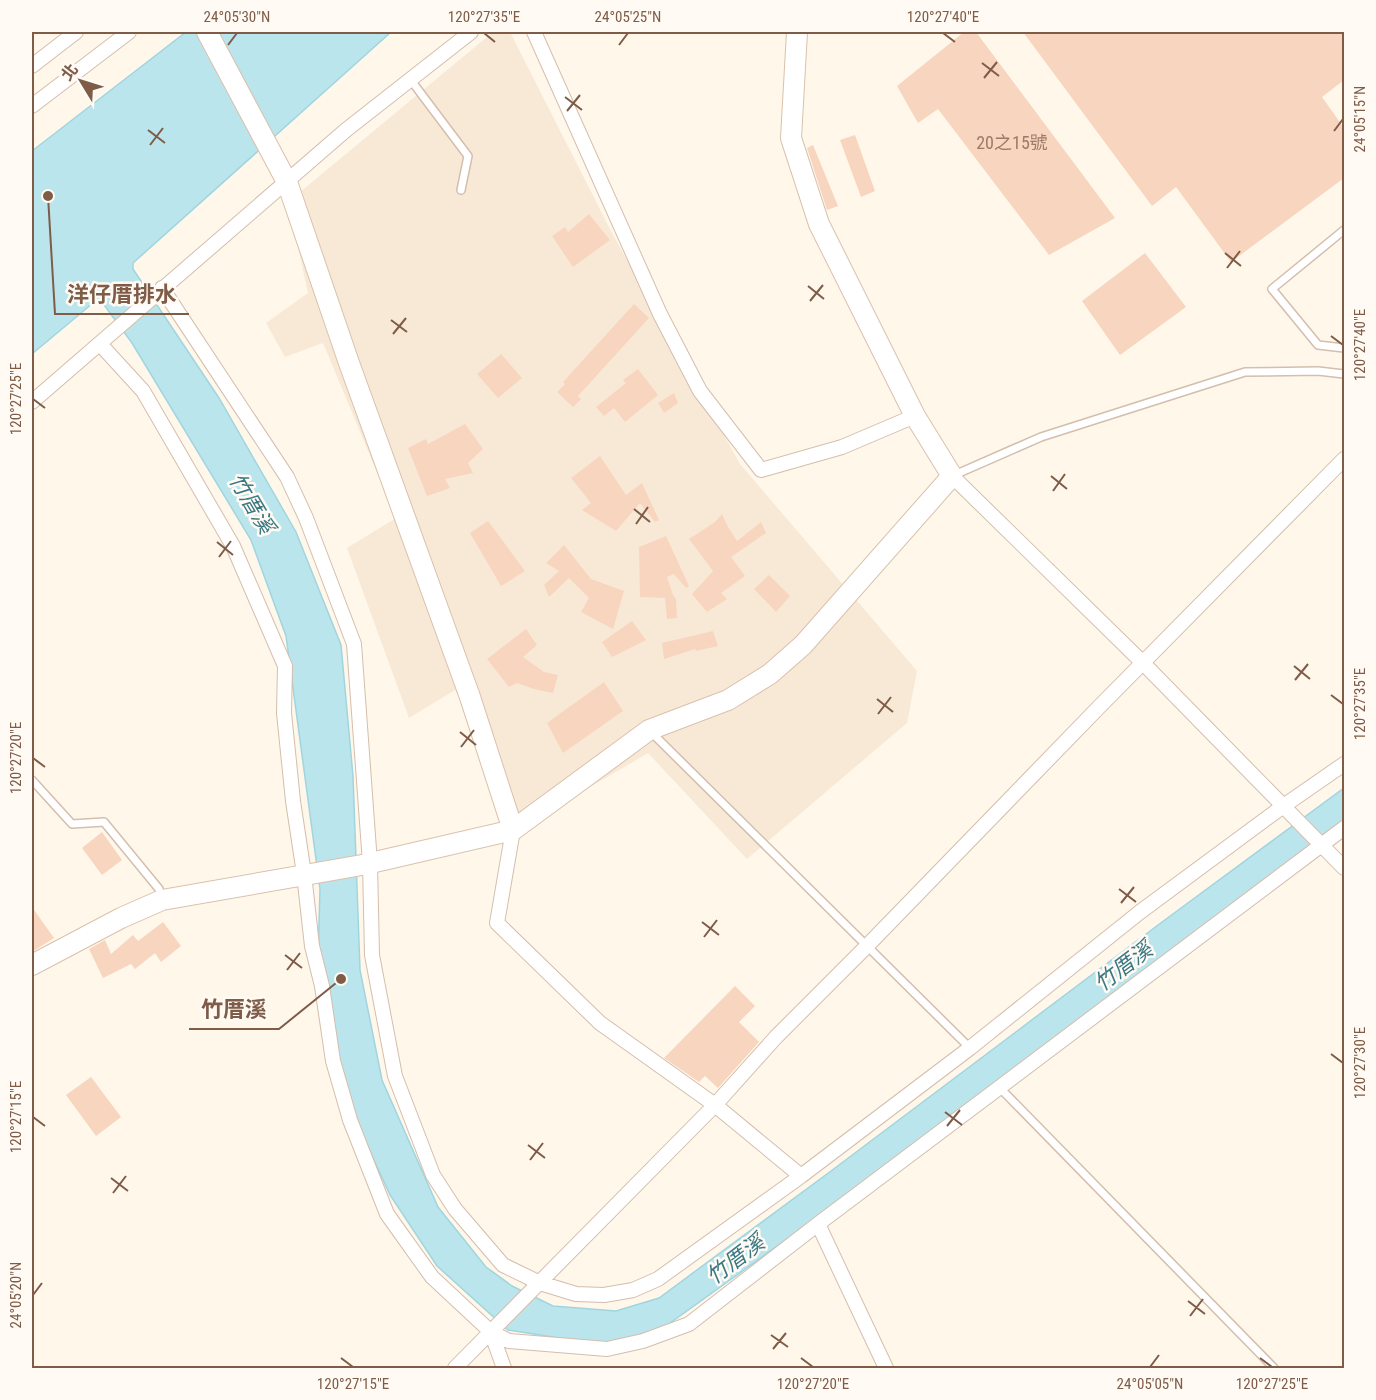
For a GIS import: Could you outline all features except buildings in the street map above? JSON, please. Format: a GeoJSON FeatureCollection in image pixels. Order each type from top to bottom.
{"type":"FeatureCollection","features":[{"type":"Feature","properties":{"kind":"street"},"geometry":{"type":"LineString","coordinates":[[34,59],[75,32]]}},
{"type":"Feature","properties":{"kind":"street"},"geometry":{"type":"LineString","coordinates":[[32,106],[129,32]]}},
{"type":"Feature","properties":{"kind":"street"},"geometry":{"type":"LineString","coordinates":[[207,32],[287,182],[345,353],[470,697],[513,830],[497,923],[600,1023],[716,1105],[801,1176]]}},
{"type":"Feature","properties":{"kind":"street"},"geometry":{"type":"LineString","coordinates":[[32,402],[346,130],[471,32]]}},
{"type":"Feature","properties":{"kind":"street"},"geometry":{"type":"LineString","coordinates":[[534,32],[660,314],[700,391],[761,470],[842,447],[915,416]]}},
{"type":"Feature","properties":{"kind":"street"},"geometry":{"type":"LineString","coordinates":[[797,32],[791,138],[819,224],[915,416],[952,476],[1143,663],[1344,868]]}},
{"type":"Feature","properties":{"kind":"street"},"geometry":{"type":"LineString","coordinates":[[162,288],[286,477],[306,518],[354,644],[372,955],[395,1076],[433,1175],[455,1209],[503,1265],[540,1283],[564,1291],[589,1295],[619,1293],[648,1285],[801,1176],[970,1048],[1140,912],[1344,764]]}},
{"type":"Feature","properties":{"kind":"street"},"geometry":{"type":"LineString","coordinates":[[100,344],[143,392],[233,546],[285,666],[284,713],[293,801],[312,946],[322,986],[333,1061],[350,1120],[387,1214],[432,1278],[491,1332],[509,1341],[607,1349],[643,1341],[689,1324],[818,1224],[1344,828]]}},
{"type":"Feature","properties":{"kind":"street"},"geometry":{"type":"LineString","coordinates":[[454,1368],[716,1105],[776,1036],[1344,459]]}},
{"type":"Feature","properties":{"kind":"street"},"geometry":{"type":"LineString","coordinates":[[32,965],[121,918],[162,900],[366,864],[513,830],[649,730],[728,700],[770,674],[803,645],[952,476]]}},
{"type":"Feature","properties":{"kind":"street"},"geometry":{"type":"LineString","coordinates":[[818,1224],[886,1368]]}},
{"type":"Feature","properties":{"kind":"street"},"geometry":{"type":"LineString","coordinates":[[491,1332],[504,1368]]}},
{"type":"Feature","properties":{"kind":"lane"},"geometry":{"type":"LineString","coordinates":[[410,79],[468,156],[460,190]]}},
{"type":"Feature","properties":{"kind":"lane"},"geometry":{"type":"LineString","coordinates":[[1344,230],[1272,289],[1318,345],[1344,348]]}},
{"type":"Feature","properties":{"kind":"lane"},"geometry":{"type":"LineString","coordinates":[[952,476],[1041,437],[1245,372],[1318,371],[1344,375]]}},
{"type":"Feature","properties":{"kind":"lane"},"geometry":{"type":"LineString","coordinates":[[649,730],[970,1048]]}},
{"type":"Feature","properties":{"kind":"lane"},"geometry":{"type":"LineString","coordinates":[[32,780],[72,824],[105,822],[159,889],[162,900]]}},
{"type":"Feature","properties":{"kind":"lane"},"geometry":{"type":"LineString","coordinates":[[999,1087],[1274,1368]]}},
{"type":"Feature","properties":{"kind":"shaded area"},"geometry":{"type":"Polygon","coordinates":[[[493,32],[510,32],[611,231],[740,464],[917,671],[907,723],[747,859],[648,753],[522,827],[455,690],[409,718],[347,548],[396,518],[323,343],[285,357],[266,323],[308,293],[288,202],[493,32]]]}},
{"type":"Feature","properties":{"kind":"water"},"geometry":{"type":"Polygon","coordinates":[[[186,32],[391,32],[133,263],[133,269],[219,398],[296,532],[341,645],[353,776],[360,970],[382,1080],[438,1207],[486,1267],[512,1286],[553,1306],[616,1311],[659,1298],[1344,788],[1344,826],[995,1090],[663,1328],[604,1345],[508,1330],[437,1266],[390,1195],[348,1104],[318,960],[320,889],[286,636],[251,540],[132,343],[99,298],[32,354],[32,151],[186,32]]]}},
{"type":"Feature","properties":{"kind":"place","name":"洋仔厝排水"},"geometry":{"type":"Point","coordinates":[48,196]}},
{"type":"Feature","properties":{"kind":"place","name":"竹厝溪"},"geometry":{"type":"Point","coordinates":[341,979]}}]}
